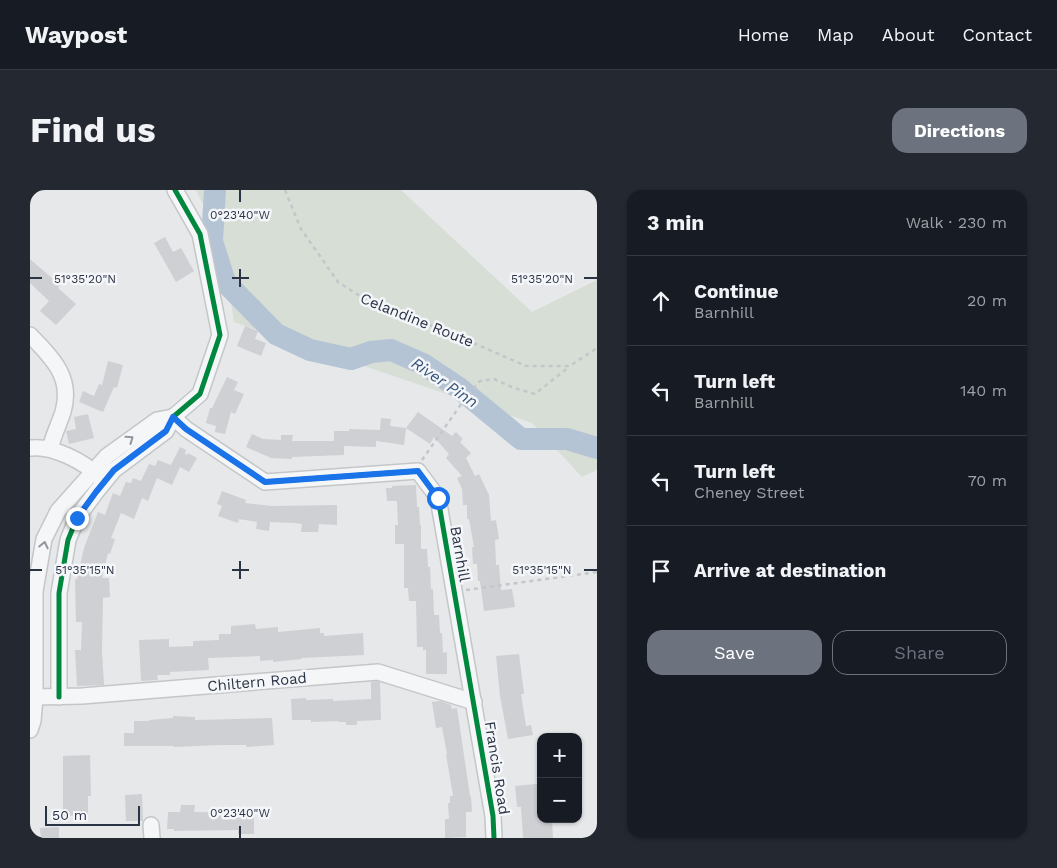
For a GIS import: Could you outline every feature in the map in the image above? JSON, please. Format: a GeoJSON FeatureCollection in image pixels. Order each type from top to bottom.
{"type":"FeatureCollection","features":[{"type":"Feature","properties":{"kind":"street"},"geometry":{"type":"LineString","coordinates":[[59,697],[59,593],[68,540],[77,518],[114,470],[166,431],[173,417],[200,394],[220,335],[200,234],[175,190]]}},
{"type":"Feature","properties":{"kind":"street"},"geometry":{"type":"LineString","coordinates":[[30,335],[52,358],[64,381],[65,403],[50,449]]}},
{"type":"Feature","properties":{"kind":"street"},"geometry":{"type":"LineString","coordinates":[[30,730],[33,721],[35,697],[35,591],[44,539],[58,511],[107,456],[157,420],[173,417]]}},
{"type":"Feature","properties":{"kind":"street"},"geometry":{"type":"LineString","coordinates":[[173,417],[186,429],[265,482],[418,471]]}},
{"type":"Feature","properties":{"kind":"street"},"geometry":{"type":"LineString","coordinates":[[30,448],[50,449],[64,454],[94,470],[105,481]]}},
{"type":"Feature","properties":{"kind":"street","name":"Barnhill"},"geometry":{"type":"LineString","coordinates":[[418,471],[438,498],[474,702]]}},
{"type":"Feature","properties":{"kind":"street","name":"Chiltern Road"},"geometry":{"type":"LineString","coordinates":[[35,697],[59,697],[378,672],[474,702]]}},
{"type":"Feature","properties":{"kind":"street","name":"Francis Road"},"geometry":{"type":"LineString","coordinates":[[474,702],[493,816],[494,838]]}},
{"type":"Feature","properties":{"kind":"path"},"geometry":{"type":"LineString","coordinates":[[418,471],[423,457],[480,381],[494,379],[514,388],[535,394],[570,366],[597,348]]}},
{"type":"Feature","properties":{"kind":"path"},"geometry":{"type":"LineString","coordinates":[[454,592],[597,572]]}},
{"type":"Feature","properties":{"kind":"shaded area"},"geometry":{"type":"Polygon","coordinates":[[[196,190],[401,190],[532,312],[597,280],[597,470],[582,477],[532,423],[234,322],[222,242],[196,190]]]}},
{"type":"Feature","properties":{"kind":"building"},"geometry":{"type":"Polygon","coordinates":[[[165,237],[173,252],[181,248],[194,271],[176,282],[154,243],[165,237]]]}},
{"type":"Feature","properties":{"kind":"building"},"geometry":{"type":"Polygon","coordinates":[[[30,259],[60,285],[58,288],[76,304],[56,325],[40,311],[49,301],[30,283],[30,259]]]}},
{"type":"Feature","properties":{"kind":"building"},"geometry":{"type":"Polygon","coordinates":[[[245,326],[258,331],[255,339],[266,343],[261,356],[237,346],[245,326]]]}},
{"type":"Feature","properties":{"kind":"building"},"geometry":{"type":"Polygon","coordinates":[[[108,361],[123,365],[117,388],[114,387],[103,412],[79,402],[83,391],[94,396],[99,384],[102,385],[108,361]]]}},
{"type":"Feature","properties":{"kind":"building"},"geometry":{"type":"Polygon","coordinates":[[[227,377],[238,382],[234,390],[244,394],[235,414],[231,412],[225,434],[215,432],[216,426],[206,423],[210,408],[212,408],[227,377]]]}},
{"type":"Feature","properties":{"kind":"building"},"geometry":{"type":"Polygon","coordinates":[[[418,412],[452,436],[456,432],[463,439],[460,442],[471,453],[466,458],[475,476],[479,474],[489,495],[491,521],[496,520],[499,539],[495,540],[496,565],[499,565],[501,590],[512,589],[515,607],[484,611],[480,581],[478,581],[477,564],[473,564],[472,547],[474,547],[469,519],[467,519],[467,505],[463,505],[462,489],[457,478],[462,476],[446,458],[449,454],[434,437],[430,444],[406,428],[418,412]]]}},
{"type":"Feature","properties":{"kind":"building"},"geometry":{"type":"Polygon","coordinates":[[[88,414],[94,438],[69,444],[66,431],[76,429],[74,417],[88,414]]]}},
{"type":"Feature","properties":{"kind":"building"},"geometry":{"type":"Polygon","coordinates":[[[381,418],[391,419],[390,426],[406,428],[404,445],[376,441],[376,447],[344,446],[344,455],[292,457],[292,459],[271,458],[246,447],[252,434],[263,439],[281,440],[281,435],[293,435],[292,441],[334,441],[334,431],[349,431],[349,429],[380,430],[381,418]]]}},
{"type":"Feature","properties":{"kind":"building"},"geometry":{"type":"Polygon","coordinates":[[[180,447],[186,450],[185,454],[187,455],[188,453],[197,458],[189,472],[180,467],[172,485],[157,478],[148,501],[142,498],[134,519],[121,513],[111,538],[115,539],[110,554],[108,553],[102,578],[109,578],[110,597],[103,598],[102,651],[104,685],[77,686],[75,650],[81,650],[82,622],[76,622],[75,579],[77,579],[84,548],[98,512],[105,515],[113,493],[120,496],[126,482],[131,483],[133,478],[141,481],[149,464],[155,466],[158,460],[171,465],[180,447]]]}},
{"type":"Feature","properties":{"kind":"building"},"geometry":{"type":"Polygon","coordinates":[[[416,485],[417,507],[419,507],[421,525],[421,549],[427,549],[431,589],[433,589],[434,615],[439,615],[443,653],[447,652],[447,674],[426,674],[426,650],[423,650],[423,647],[417,647],[416,601],[409,601],[408,588],[404,588],[404,544],[395,544],[395,525],[398,525],[397,501],[387,501],[386,488],[416,485]]]}},
{"type":"Feature","properties":{"kind":"building"},"geometry":{"type":"Polygon","coordinates":[[[222,491],[246,500],[245,503],[272,506],[337,505],[337,525],[319,524],[318,532],[301,532],[302,524],[270,522],[269,531],[256,529],[257,522],[239,519],[238,523],[218,516],[222,506],[217,504],[222,491]]]}},
{"type":"Feature","properties":{"kind":"building"},"geometry":{"type":"Polygon","coordinates":[[[255,624],[256,629],[278,627],[278,632],[320,628],[320,633],[324,633],[324,636],[363,633],[364,655],[301,658],[273,662],[273,660],[260,661],[260,656],[208,658],[209,670],[170,672],[170,675],[157,675],[158,680],[141,681],[139,640],[169,639],[169,647],[193,646],[193,641],[219,640],[219,634],[231,634],[231,626],[255,624]]]}},
{"type":"Feature","properties":{"kind":"building"},"geometry":{"type":"Polygon","coordinates":[[[519,654],[524,694],[521,694],[526,726],[531,725],[533,735],[508,739],[500,696],[496,656],[519,654]]]}},
{"type":"Feature","properties":{"kind":"building"},"geometry":{"type":"Polygon","coordinates":[[[371,682],[380,682],[381,720],[357,721],[357,725],[346,725],[346,722],[338,721],[311,722],[311,720],[292,720],[291,699],[333,699],[333,701],[371,699],[371,682]]]}},
{"type":"Feature","properties":{"kind":"building"},"geometry":{"type":"Polygon","coordinates":[[[440,701],[451,705],[452,709],[457,708],[471,796],[472,812],[466,812],[466,837],[445,838],[445,819],[449,819],[448,803],[450,803],[450,796],[453,796],[442,727],[436,728],[432,702],[440,701]]]}},
{"type":"Feature","properties":{"kind":"building"},"geometry":{"type":"Polygon","coordinates":[[[173,716],[195,717],[195,720],[272,718],[274,745],[246,747],[246,745],[124,746],[124,733],[134,733],[134,721],[173,718],[173,716]]]}},
{"type":"Feature","properties":{"kind":"building"},"geometry":{"type":"Polygon","coordinates":[[[90,755],[91,796],[88,796],[88,815],[63,816],[63,756],[90,755]]]}},
{"type":"Feature","properties":{"kind":"building"},"geometry":{"type":"Polygon","coordinates":[[[537,784],[537,823],[552,823],[553,838],[523,838],[521,807],[517,807],[515,786],[537,784]]]}},
{"type":"Feature","properties":{"kind":"building"},"geometry":{"type":"Polygon","coordinates":[[[142,794],[143,821],[126,821],[125,795],[142,794]]]}},
{"type":"Feature","properties":{"kind":"building"},"geometry":{"type":"Polygon","coordinates":[[[181,805],[195,805],[194,812],[254,813],[254,834],[238,834],[238,830],[174,831],[174,829],[167,829],[168,812],[180,812],[181,805]]]}},
{"type":"Feature","properties":{"kind":"building"},"geometry":{"type":"Polygon","coordinates":[[[59,827],[59,838],[41,838],[40,828],[59,827]]]}},
{"type":"Feature","properties":{"kind":"waterway","name":"River Pinn"},"geometry":{"type":"LineString","coordinates":[[215,190],[212,241],[225,282],[276,334],[310,350],[351,359],[371,352],[391,350],[423,364],[459,388],[521,439],[567,439],[597,448]]}},
{"type":"Feature","properties":{"kind":"cycle path"},"geometry":{"type":"LineString","coordinates":[[59,697],[59,593],[68,540],[77,518],[114,470],[166,431],[173,417],[200,394],[220,335],[200,234],[175,190]]}},
{"type":"Feature","properties":{"kind":"cycle path"},"geometry":{"type":"LineString","coordinates":[[173,417],[186,429],[265,482],[418,471],[438,498],[493,816],[494,838]]}},
{"type":"Feature","properties":{"kind":"route"},"geometry":{"type":"LineString","coordinates":[[77,518],[114,470],[166,431],[173,417],[186,429],[220,450],[265,482],[418,471],[438,498]]}}]}
